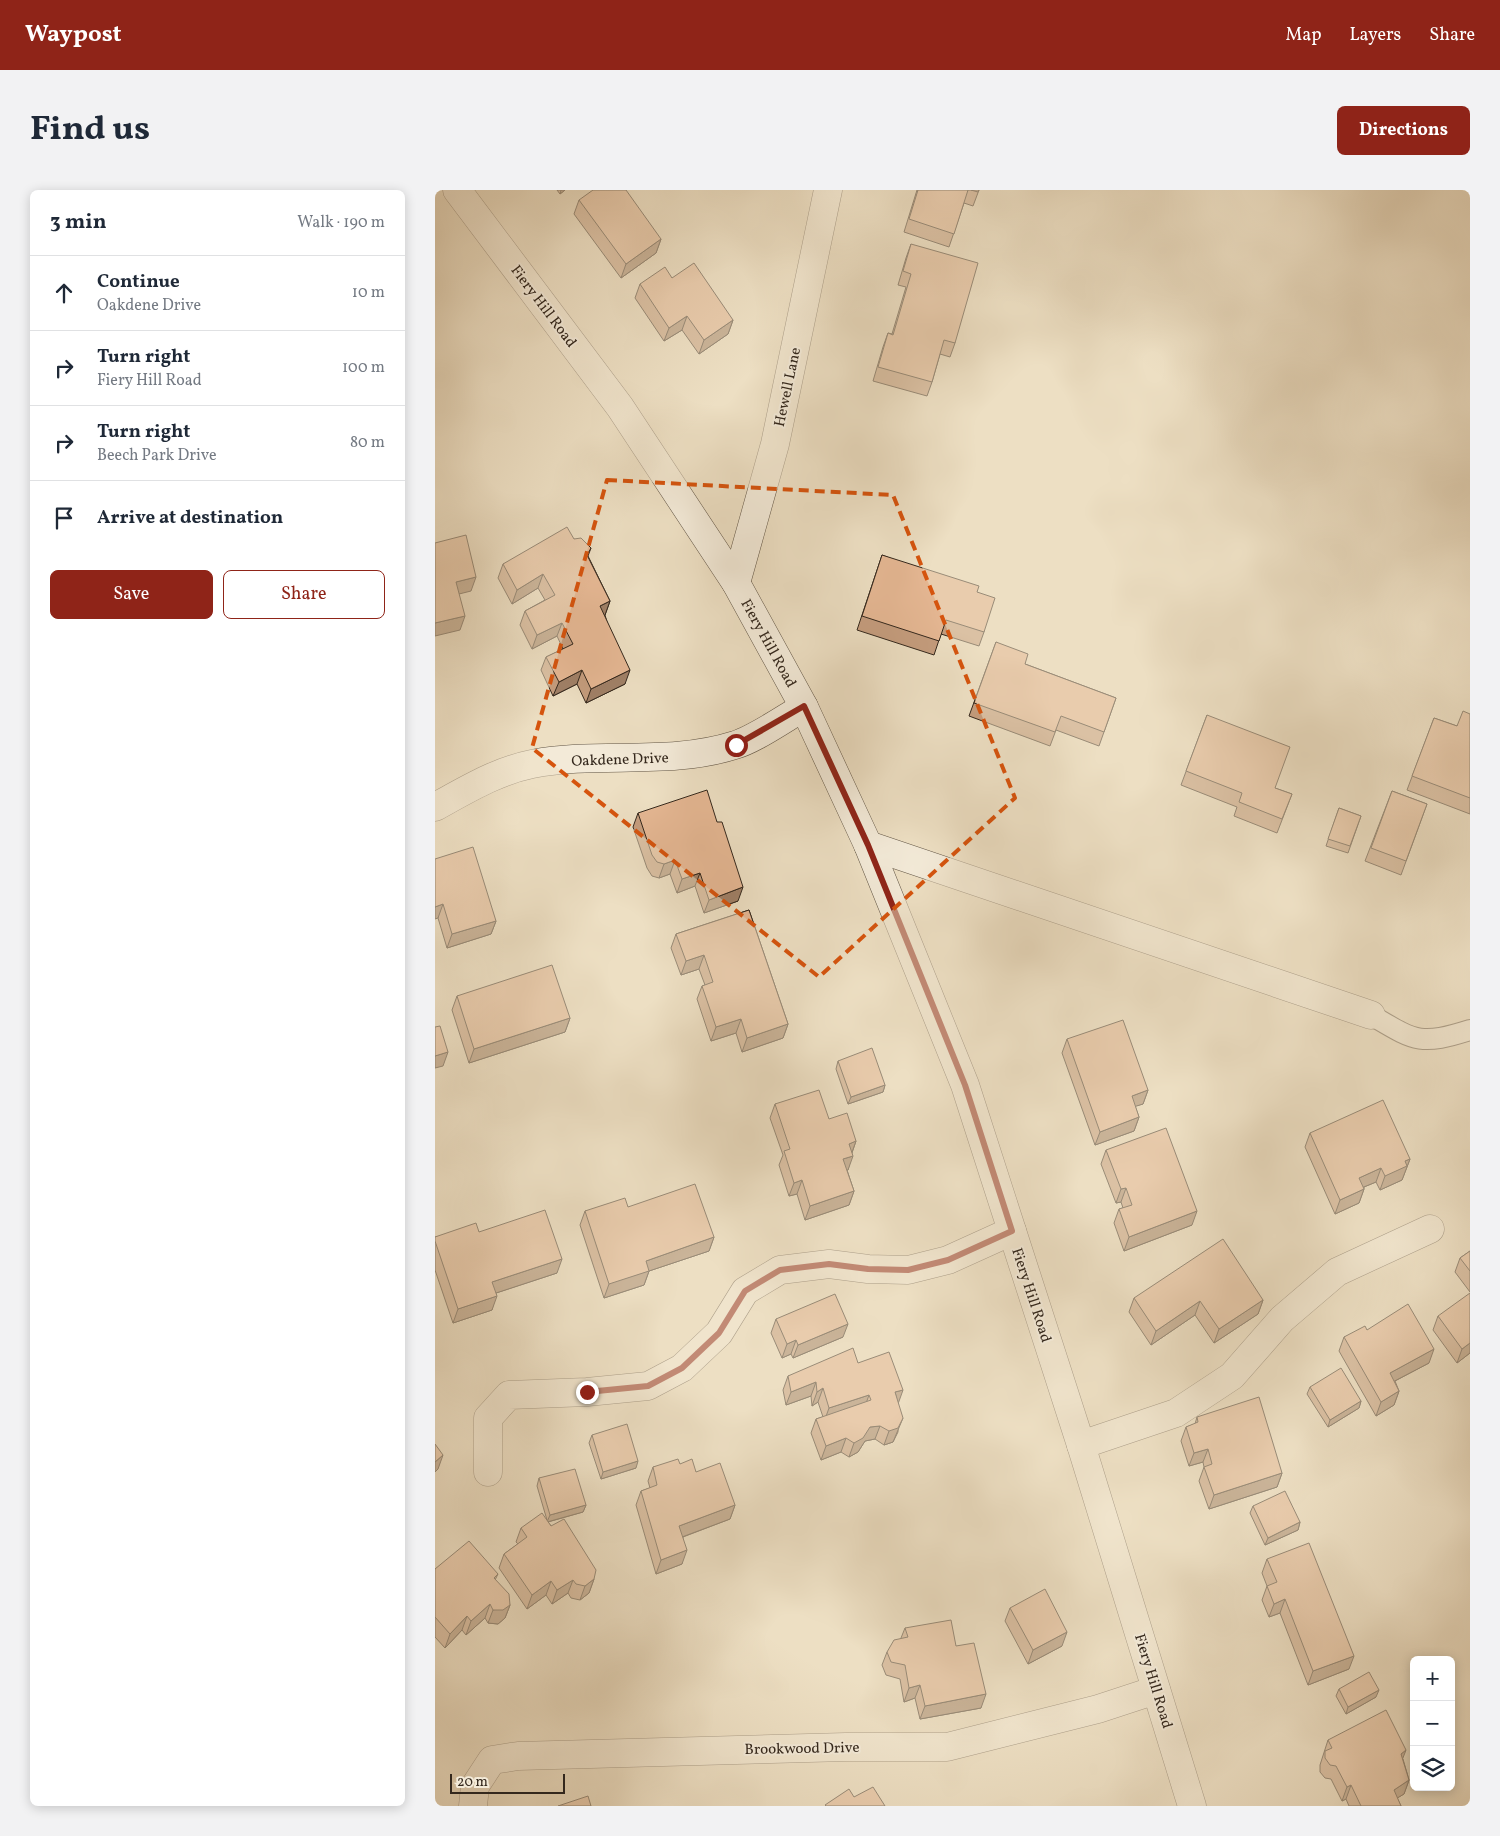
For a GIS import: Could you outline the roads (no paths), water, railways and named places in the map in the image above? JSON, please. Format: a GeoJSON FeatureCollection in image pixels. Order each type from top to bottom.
{"type":"FeatureCollection","features":[{"type":"Feature","properties":{"kind":"street","name":"Fiery Hill Road"},"geometry":{"type":"LineString","coordinates":[[457,190],[620,407],[736,582],[804,706],[868,845],[965,1085],[1081,1445],[1192,1806]]}},
{"type":"Feature","properties":{"kind":"street","name":"Hewell Lane"},"geometry":{"type":"LineString","coordinates":[[736,582],[775,444],[828,190]]}},
{"type":"Feature","properties":{"kind":"street","name":"Oakdene Drive"},"geometry":{"type":"LineString","coordinates":[[435,807],[485,780],[532,764],[615,756],[682,757],[736,745],[804,706]]}},
{"type":"Feature","properties":{"kind":"street"},"geometry":{"type":"LineString","coordinates":[[868,845],[1371,1015]]}},
{"type":"Feature","properties":{"kind":"street"},"geometry":{"type":"LineString","coordinates":[[1081,1445],[1176,1413],[1232,1376],[1282,1319],[1337,1272],[1430,1230]]}},
{"type":"Feature","properties":{"kind":"street"},"geometry":{"type":"LineString","coordinates":[[488,1472],[489,1418],[509,1396],[648,1386],[682,1368],[719,1333],[745,1291],[780,1270],[829,1264],[868,1269],[908,1270],[948,1260],[1012,1231]]}},
{"type":"Feature","properties":{"kind":"street","name":"Brookwood Drive"},"geometry":{"type":"LineString","coordinates":[[473,1806],[475,1786],[492,1760],[518,1756],[846,1747],[947,1747],[1098,1709],[1156,1690]]}},
{"type":"Feature","properties":{"kind":"lane"},"geometry":{"type":"LineString","coordinates":[[1371,1015],[1404,1034],[1418,1039],[1437,1040],[1470,1030]]}}]}
